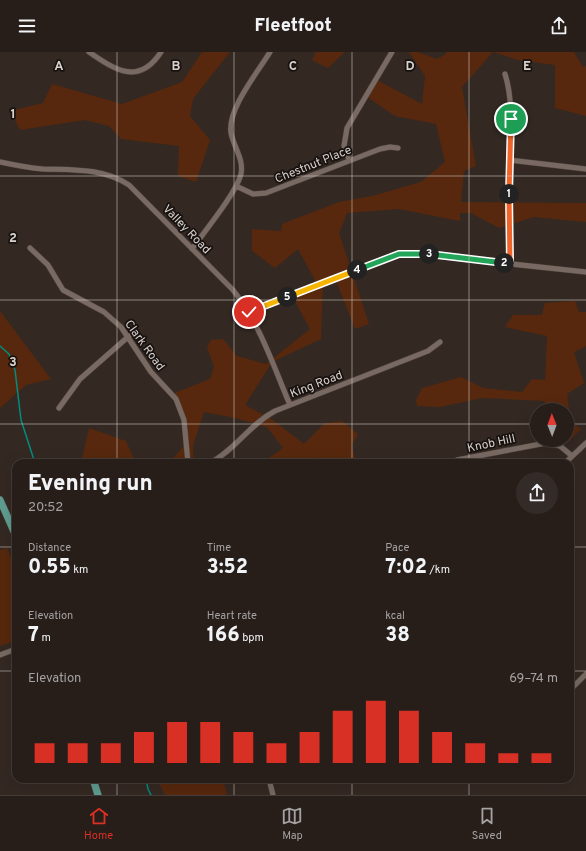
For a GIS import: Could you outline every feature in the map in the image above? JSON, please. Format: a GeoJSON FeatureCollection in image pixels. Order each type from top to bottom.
{"type":"FeatureCollection","features":[{"type":"Feature","properties":{"kind":"main road"},"geometry":{"type":"LineString","coordinates":[[0,500],[12,527]]}},
{"type":"Feature","properties":{"kind":"main road"},"geometry":{"type":"LineString","coordinates":[[94,783],[98,795]]}},
{"type":"Feature","properties":{"kind":"street"},"geometry":{"type":"LineString","coordinates":[[89,52],[113,68],[126,72],[139,71],[146,68],[156,60],[161,52]]}},
{"type":"Feature","properties":{"kind":"street"},"geometry":{"type":"LineString","coordinates":[[192,248],[236,186],[242,166],[241,159],[231,132],[232,118],[244,94],[270,52]]}},
{"type":"Feature","properties":{"kind":"street"},"geometry":{"type":"LineString","coordinates":[[349,160],[344,146],[344,134],[392,52]]}},
{"type":"Feature","properties":{"kind":"street"},"geometry":{"type":"LineString","coordinates":[[505,74],[509,86],[512,110],[509,160],[510,263]]}},
{"type":"Feature","properties":{"kind":"street","name":"Chestnut Place"},"geometry":{"type":"LineString","coordinates":[[236,186],[253,194],[266,194],[380,148],[390,146],[398,148]]}},
{"type":"Feature","properties":{"kind":"street"},"geometry":{"type":"LineString","coordinates":[[509,160],[586,169]]}},
{"type":"Feature","properties":{"kind":"street","name":"Valley Road"},"geometry":{"type":"LineString","coordinates":[[0,162],[40,168],[97,172],[114,176],[136,191],[233,290],[249,312],[264,341],[290,405]]}},
{"type":"Feature","properties":{"kind":"street","name":"Clark Road"},"geometry":{"type":"LineString","coordinates":[[30,248],[48,265],[63,290],[104,312],[129,336],[145,364],[179,405],[184,420],[188,459]]}},
{"type":"Feature","properties":{"kind":"street"},"geometry":{"type":"LineString","coordinates":[[249,312],[399,254],[419,253],[586,272]]}},
{"type":"Feature","properties":{"kind":"street"},"geometry":{"type":"LineString","coordinates":[[59,408],[80,378],[129,336]]}},
{"type":"Feature","properties":{"kind":"street","name":"King Road"},"geometry":{"type":"LineString","coordinates":[[216,459],[258,422],[275,411],[428,351],[440,342]]}},
{"type":"Feature","properties":{"kind":"street","name":"Knob Hill"},"geometry":{"type":"LineString","coordinates":[[462,459],[546,443],[560,446],[572,456]]}},
{"type":"Feature","properties":{"kind":"street"},"geometry":{"type":"LineString","coordinates":[[569,459],[586,443]]}},
{"type":"Feature","properties":{"kind":"street"},"geometry":{"type":"LineString","coordinates":[[0,655],[12,650]]}},
{"type":"Feature","properties":{"kind":"street"},"geometry":{"type":"LineString","coordinates":[[574,686],[586,674]]}},
{"type":"Feature","properties":{"kind":"street"},"geometry":{"type":"LineString","coordinates":[[270,783],[273,795]]}},
{"type":"Feature","properties":{"kind":"shaded area"},"geometry":{"type":"Polygon","coordinates":[[[202,52],[230,52],[193,99],[190,116],[210,140],[196,182],[178,176],[179,146],[121,139],[109,126],[85,120],[20,130],[10,111],[43,103],[52,84],[122,104],[182,82],[202,52]]]}},
{"type":"Feature","properties":{"kind":"shaded area"},"geometry":{"type":"Polygon","coordinates":[[[316,52],[345,52],[328,68],[312,60],[316,52]]]}},
{"type":"Feature","properties":{"kind":"shaded area"},"geometry":{"type":"Polygon","coordinates":[[[409,52],[418,52],[437,59],[446,54],[446,52],[493,52],[462,87],[476,166],[464,171],[461,202],[586,203],[586,222],[534,217],[499,228],[471,213],[460,213],[460,221],[399,209],[347,213],[339,233],[369,324],[355,329],[335,278],[323,282],[321,339],[272,362],[245,405],[270,418],[304,444],[325,423],[342,421],[358,434],[352,445],[355,459],[315,459],[314,457],[311,459],[268,459],[283,448],[267,427],[235,418],[204,412],[193,445],[194,459],[172,459],[183,447],[185,421],[172,394],[210,379],[214,367],[207,347],[211,340],[223,339],[237,356],[266,364],[310,329],[290,292],[317,284],[298,249],[275,268],[252,251],[252,229],[281,231],[282,224],[339,202],[372,196],[421,182],[445,162],[436,124],[395,116],[363,94],[375,79],[422,104],[425,76],[409,52]]]}},
{"type":"Feature","properties":{"kind":"shaded area"},"geometry":{"type":"Polygon","coordinates":[[[493,52],[574,52],[583,67],[586,66],[586,116],[555,108],[555,65],[518,60],[493,52]]]}},
{"type":"Feature","properties":{"kind":"shaded area"},"geometry":{"type":"Polygon","coordinates":[[[575,301],[579,312],[586,312],[586,346],[574,352],[584,383],[567,394],[568,403],[545,403],[544,401],[482,398],[440,407],[417,406],[416,400],[422,388],[461,377],[483,388],[522,392],[532,379],[545,380],[547,336],[505,327],[513,315],[542,315],[545,303],[575,301]]]}},
{"type":"Feature","properties":{"kind":"shaded area"},"geometry":{"type":"Polygon","coordinates":[[[0,311],[51,379],[26,385],[0,408],[0,311]]]}},
{"type":"Feature","properties":{"kind":"shaded area"},"geometry":{"type":"Polygon","coordinates":[[[574,424],[581,429],[574,436],[574,424]]]}},
{"type":"Feature","properties":{"kind":"shaded area"},"geometry":{"type":"Polygon","coordinates":[[[89,428],[126,441],[134,459],[82,459],[89,428]]]}},
{"type":"Feature","properties":{"kind":"shaded area"},"geometry":{"type":"Polygon","coordinates":[[[7,548],[12,560],[12,642],[0,646],[0,550],[7,548]]]}},
{"type":"Feature","properties":{"kind":"shaded area"},"geometry":{"type":"Polygon","coordinates":[[[159,783],[224,783],[227,795],[165,795],[159,783]]]}},
{"type":"Feature","properties":{"kind":"waterway"},"geometry":{"type":"LineString","coordinates":[[0,346],[9,354],[15,370],[21,420],[34,459]]}},
{"type":"Feature","properties":{"kind":"waterway"},"geometry":{"type":"LineString","coordinates":[[147,783],[151,795]]}},
{"type":"Feature","properties":{"kind":"route"},"geometry":{"type":"LineString","coordinates":[[249,312],[399,254],[419,253],[510,263],[509,171],[511,119]]}}]}
